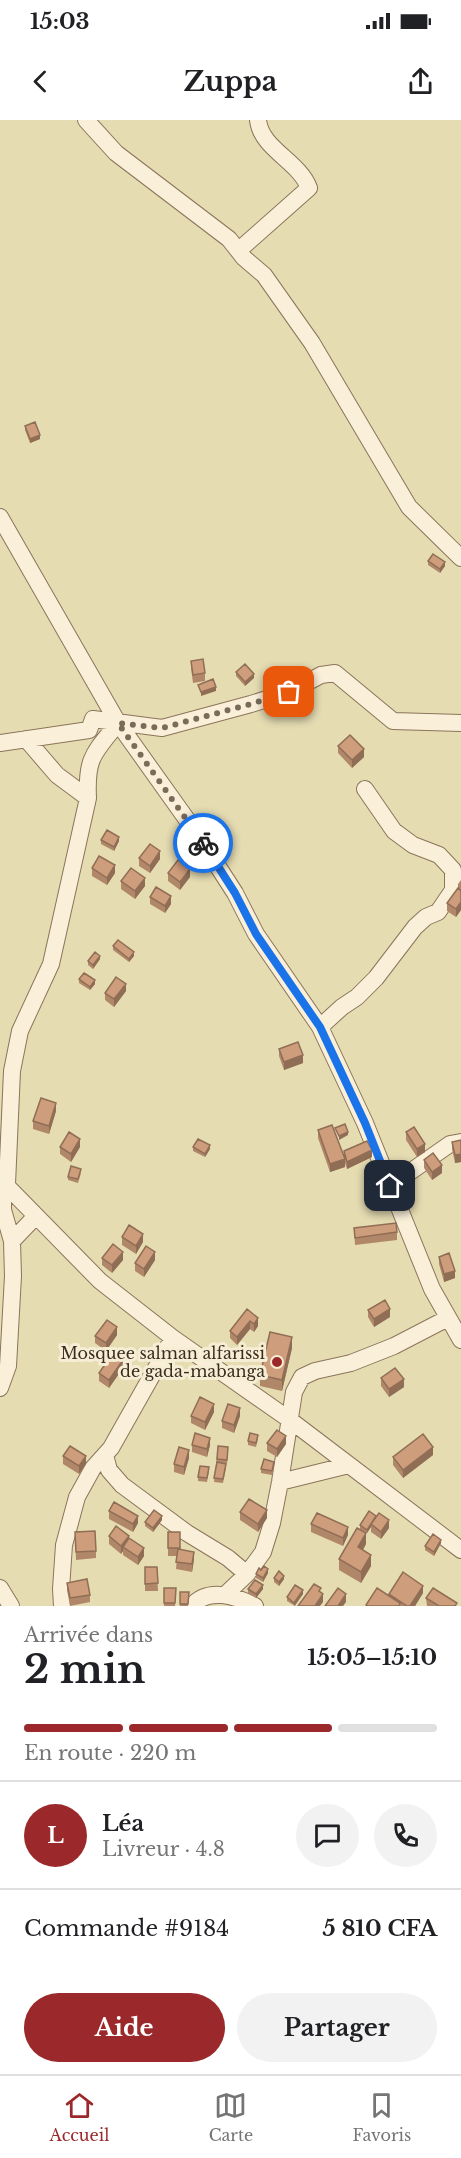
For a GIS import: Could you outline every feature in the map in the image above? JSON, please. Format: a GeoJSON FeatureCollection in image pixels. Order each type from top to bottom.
{"type":"FeatureCollection","features":[{"type":"Feature","properties":{"kind":"street"},"geometry":{"type":"LineString","coordinates":[[86,120],[116,153],[229,239],[244,258],[264,275],[293,314],[409,507],[461,558]]}},
{"type":"Feature","properties":{"kind":"street"},"geometry":{"type":"LineString","coordinates":[[239,250],[309,188],[306,179],[265,137],[260,130],[258,120]]}},
{"type":"Feature","properties":{"kind":"street"},"geometry":{"type":"LineString","coordinates":[[0,517],[118,723],[195,831],[235,893],[256,934],[320,1027],[365,1123],[432,1289],[461,1340]]}},
{"type":"Feature","properties":{"kind":"street"},"geometry":{"type":"LineString","coordinates":[[0,743],[89,730],[93,719],[162,728],[289,692],[321,675],[335,673],[393,721],[461,723]]}},
{"type":"Feature","properties":{"kind":"street"},"geometry":{"type":"LineString","coordinates":[[0,1388],[8,1366],[13,1276],[12,1241],[3,1210],[3,1181],[12,1071],[20,1031],[51,964],[88,798],[87,776],[92,756],[118,723]]}},
{"type":"Feature","properties":{"kind":"street"},"geometry":{"type":"LineString","coordinates":[[26,739],[57,775],[88,798]]}},
{"type":"Feature","properties":{"kind":"street"},"geometry":{"type":"LineString","coordinates":[[320,1027],[376,978],[393,958],[408,934],[426,917],[438,912],[453,890],[453,870],[439,855],[413,845],[394,831],[365,789]]}},
{"type":"Feature","properties":{"kind":"street"},"geometry":{"type":"LineString","coordinates":[[390,1186],[450,1144],[461,1142]]}},
{"type":"Feature","properties":{"kind":"street"},"geometry":{"type":"LineString","coordinates":[[3,1181],[100,1281],[173,1338],[290,1420],[461,1550]]}},
{"type":"Feature","properties":{"kind":"street"},"geometry":{"type":"LineString","coordinates":[[12,1241],[36,1216]]}},
{"type":"Feature","properties":{"kind":"street"},"geometry":{"type":"LineString","coordinates":[[226,1594],[247,1574],[263,1552],[272,1523],[280,1482],[294,1392],[302,1377],[315,1371],[351,1363],[394,1346],[448,1318]]}},
{"type":"Feature","properties":{"kind":"street"},"geometry":{"type":"LineString","coordinates":[[63,1606],[62,1575],[68,1525],[77,1497],[93,1468],[111,1448],[173,1338]]}},
{"type":"Feature","properties":{"kind":"street"},"geometry":{"type":"LineString","coordinates":[[105,1455],[109,1470],[122,1485],[187,1533],[228,1558],[247,1574]]}},
{"type":"Feature","properties":{"kind":"street"},"geometry":{"type":"LineString","coordinates":[[280,1482],[349,1465]]}},
{"type":"Feature","properties":{"kind":"street"},"geometry":{"type":"LineString","coordinates":[[0,1588],[11,1606]]}},
{"type":"Feature","properties":{"kind":"street"},"geometry":{"type":"LineString","coordinates":[[192,1606],[195,1602],[209,1596],[226,1594],[255,1606]]}},
{"type":"Feature","properties":{"kind":"shaded area"},"geometry":{"type":"Polygon","coordinates":[[[0,120],[461,120],[461,1606],[0,1606],[0,120]]]}},
{"type":"Feature","properties":{"kind":"building"},"geometry":{"type":"Polygon","coordinates":[[[35,422],[40,435],[30,439],[25,426],[35,422]]]}},
{"type":"Feature","properties":{"kind":"building"},"geometry":{"type":"Polygon","coordinates":[[[433,554],[445,562],[440,569],[428,561],[433,554]]]}},
{"type":"Feature","properties":{"kind":"building"},"geometry":{"type":"Polygon","coordinates":[[[203,659],[205,673],[193,675],[191,661],[203,659]]]}},
{"type":"Feature","properties":{"kind":"building"},"geometry":{"type":"Polygon","coordinates":[[[245,664],[254,674],[245,682],[236,672],[245,664]]]}},
{"type":"Feature","properties":{"kind":"building"},"geometry":{"type":"Polygon","coordinates":[[[213,679],[216,687],[201,692],[198,685],[213,679]]]}},
{"type":"Feature","properties":{"kind":"building"},"geometry":{"type":"Polygon","coordinates":[[[350,735],[364,749],[352,760],[338,746],[350,735]]]}},
{"type":"Feature","properties":{"kind":"building"},"geometry":{"type":"Polygon","coordinates":[[[107,830],[119,837],[114,847],[101,840],[107,830]]]}},
{"type":"Feature","properties":{"kind":"building"},"geometry":{"type":"Polygon","coordinates":[[[150,844],[160,851],[150,866],[139,858],[150,844]]]}},
{"type":"Feature","properties":{"kind":"building"},"geometry":{"type":"Polygon","coordinates":[[[99,856],[115,865],[107,878],[92,868],[99,856]]]}},
{"type":"Feature","properties":{"kind":"building"},"geometry":{"type":"Polygon","coordinates":[[[178,860],[190,869],[180,882],[168,873],[178,860]]]}},
{"type":"Feature","properties":{"kind":"building"},"geometry":{"type":"Polygon","coordinates":[[[131,868],[145,878],[135,891],[121,881],[131,868]]]}},
{"type":"Feature","properties":{"kind":"building"},"geometry":{"type":"Polygon","coordinates":[[[156,887],[171,896],[165,906],[150,897],[156,887]]]}},
{"type":"Feature","properties":{"kind":"building"},"geometry":{"type":"Polygon","coordinates":[[[458,888],[461,891],[461,902],[456,909],[447,903],[458,888]]]}},
{"type":"Feature","properties":{"kind":"building"},"geometry":{"type":"Polygon","coordinates":[[[118,940],[134,952],[129,959],[113,946],[118,940]]]}},
{"type":"Feature","properties":{"kind":"building"},"geometry":{"type":"Polygon","coordinates":[[[95,952],[100,956],[93,965],[88,961],[95,952]]]}},
{"type":"Feature","properties":{"kind":"building"},"geometry":{"type":"Polygon","coordinates":[[[84,973],[95,980],[90,987],[79,979],[84,973]]]}},
{"type":"Feature","properties":{"kind":"building"},"geometry":{"type":"Polygon","coordinates":[[[116,977],[126,984],[114,999],[105,993],[116,977]]]}},
{"type":"Feature","properties":{"kind":"building"},"geometry":{"type":"Polygon","coordinates":[[[298,1042],[303,1055],[284,1062],[279,1049],[298,1042]]]}},
{"type":"Feature","properties":{"kind":"building"},"geometry":{"type":"Polygon","coordinates":[[[41,1098],[56,1103],[49,1126],[33,1121],[41,1098]]]}},
{"type":"Feature","properties":{"kind":"building"},"geometry":{"type":"Polygon","coordinates":[[[345,1124],[348,1132],[339,1136],[335,1128],[345,1124]]]}},
{"type":"Feature","properties":{"kind":"building"},"geometry":{"type":"Polygon","coordinates":[[[332,1125],[345,1159],[330,1164],[318,1130],[332,1125]]]}},
{"type":"Feature","properties":{"kind":"building"},"geometry":{"type":"Polygon","coordinates":[[[414,1127],[425,1144],[417,1149],[406,1132],[414,1127]]]}},
{"type":"Feature","properties":{"kind":"building"},"geometry":{"type":"Polygon","coordinates":[[[69,1132],[80,1139],[71,1154],[60,1147],[69,1132]]]}},
{"type":"Feature","properties":{"kind":"building"},"geometry":{"type":"Polygon","coordinates":[[[198,1139],[210,1145],[205,1154],[193,1147],[198,1139]]]}},
{"type":"Feature","properties":{"kind":"building"},"geometry":{"type":"Polygon","coordinates":[[[461,1140],[461,1154],[455,1155],[452,1142],[461,1140]]]}},
{"type":"Feature","properties":{"kind":"building"},"geometry":{"type":"Polygon","coordinates":[[[367,1141],[372,1150],[347,1162],[344,1151],[367,1141]]]}},
{"type":"Feature","properties":{"kind":"building"},"geometry":{"type":"Polygon","coordinates":[[[433,1153],[442,1165],[432,1172],[424,1160],[433,1153]]]}},
{"type":"Feature","properties":{"kind":"building"},"geometry":{"type":"Polygon","coordinates":[[[71,1166],[81,1169],[78,1179],[68,1177],[71,1166]]]}},
{"type":"Feature","properties":{"kind":"building"},"geometry":{"type":"Polygon","coordinates":[[[396,1223],[397,1232],[355,1238],[354,1228],[396,1223]]]}},
{"type":"Feature","properties":{"kind":"building"},"geometry":{"type":"Polygon","coordinates":[[[129,1225],[143,1234],[136,1246],[122,1237],[129,1225]]]}},
{"type":"Feature","properties":{"kind":"building"},"geometry":{"type":"Polygon","coordinates":[[[113,1244],[123,1252],[112,1265],[102,1258],[113,1244]]]}},
{"type":"Feature","properties":{"kind":"building"},"geometry":{"type":"Polygon","coordinates":[[[146,1246],[155,1252],[144,1269],[135,1263],[146,1246]]]}},
{"type":"Feature","properties":{"kind":"building"},"geometry":{"type":"Polygon","coordinates":[[[449,1253],[455,1271],[444,1274],[439,1257],[449,1253]]]}},
{"type":"Feature","properties":{"kind":"building"},"geometry":{"type":"Polygon","coordinates":[[[385,1300],[390,1309],[374,1319],[368,1310],[385,1300]]]}},
{"type":"Feature","properties":{"kind":"building"},"geometry":{"type":"Polygon","coordinates":[[[247,1309],[258,1318],[254,1324],[250,1321],[237,1337],[230,1331],[247,1309]]]}},
{"type":"Feature","properties":{"kind":"building"},"geometry":{"type":"Polygon","coordinates":[[[107,1320],[117,1327],[106,1343],[95,1336],[107,1320]]]}},
{"type":"Feature","properties":{"kind":"building"},"geometry":{"type":"Polygon","coordinates":[[[270,1332],[292,1337],[282,1380],[260,1375],[270,1332]]]}},
{"type":"Feature","properties":{"kind":"building"},"geometry":{"type":"Polygon","coordinates":[[[113,1353],[123,1360],[109,1380],[99,1373],[113,1353]]]}},
{"type":"Feature","properties":{"kind":"building"},"geometry":{"type":"Polygon","coordinates":[[[395,1368],[404,1379],[389,1389],[381,1378],[395,1368]]]}},
{"type":"Feature","properties":{"kind":"building"},"geometry":{"type":"Polygon","coordinates":[[[200,1397],[214,1404],[205,1422],[191,1416],[200,1397]]]}},
{"type":"Feature","properties":{"kind":"building"},"geometry":{"type":"Polygon","coordinates":[[[228,1404],[240,1408],[234,1425],[222,1421],[228,1404]]]}},
{"type":"Feature","properties":{"kind":"building"},"geometry":{"type":"Polygon","coordinates":[[[277,1430],[286,1436],[277,1449],[267,1443],[277,1430]]]}},
{"type":"Feature","properties":{"kind":"building"},"geometry":{"type":"Polygon","coordinates":[[[195,1433],[210,1438],[207,1449],[192,1445],[195,1433]]]}},
{"type":"Feature","properties":{"kind":"building"},"geometry":{"type":"Polygon","coordinates":[[[250,1433],[258,1435],[256,1443],[248,1441],[250,1433]]]}},
{"type":"Feature","properties":{"kind":"building"},"geometry":{"type":"Polygon","coordinates":[[[423,1434],[433,1447],[403,1470],[393,1457],[423,1434]]]}},
{"type":"Feature","properties":{"kind":"building"},"geometry":{"type":"Polygon","coordinates":[[[70,1446],[86,1456],[79,1466],[63,1456],[70,1446]]]}},
{"type":"Feature","properties":{"kind":"building"},"geometry":{"type":"Polygon","coordinates":[[[218,1446],[228,1447],[227,1460],[217,1459],[218,1446]]]}},
{"type":"Feature","properties":{"kind":"building"},"geometry":{"type":"Polygon","coordinates":[[[179,1447],[189,1450],[184,1467],[174,1464],[179,1447]]]}},
{"type":"Feature","properties":{"kind":"building"},"geometry":{"type":"Polygon","coordinates":[[[264,1459],[274,1462],[272,1471],[261,1469],[264,1459]]]}},
{"type":"Feature","properties":{"kind":"building"},"geometry":{"type":"Polygon","coordinates":[[[217,1462],[226,1464],[223,1479],[214,1478],[217,1462]]]}},
{"type":"Feature","properties":{"kind":"building"},"geometry":{"type":"Polygon","coordinates":[[[200,1466],[209,1467],[207,1478],[198,1477],[200,1466]]]}},
{"type":"Feature","properties":{"kind":"building"},"geometry":{"type":"Polygon","coordinates":[[[249,1499],[267,1510],[258,1524],[240,1512],[249,1499]]]}},
{"type":"Feature","properties":{"kind":"building"},"geometry":{"type":"Polygon","coordinates":[[[114,1502],[138,1516],[133,1524],[109,1511],[114,1502]]]}},
{"type":"Feature","properties":{"kind":"building"},"geometry":{"type":"Polygon","coordinates":[[[154,1510],[162,1516],[153,1528],[145,1522],[154,1510]]]}},
{"type":"Feature","properties":{"kind":"building"},"geometry":{"type":"Polygon","coordinates":[[[369,1511],[376,1516],[367,1530],[360,1525],[369,1511]]]}},
{"type":"Feature","properties":{"kind":"building"},"geometry":{"type":"Polygon","coordinates":[[[317,1513],[348,1527],[343,1538],[311,1524],[317,1513]]]}},
{"type":"Feature","properties":{"kind":"building"},"geometry":{"type":"Polygon","coordinates":[[[379,1513],[389,1520],[381,1532],[371,1524],[379,1513]]]}},
{"type":"Feature","properties":{"kind":"building"},"geometry":{"type":"Polygon","coordinates":[[[116,1526],[129,1536],[121,1546],[109,1536],[116,1526]]]}},
{"type":"Feature","properties":{"kind":"building"},"geometry":{"type":"Polygon","coordinates":[[[357,1528],[366,1533],[358,1547],[371,1555],[361,1572],[339,1559],[357,1528]]]}},
{"type":"Feature","properties":{"kind":"building"},"geometry":{"type":"Polygon","coordinates":[[[95,1531],[96,1551],[76,1552],[75,1532],[95,1531]]]}},
{"type":"Feature","properties":{"kind":"building"},"geometry":{"type":"Polygon","coordinates":[[[168,1532],[180,1532],[180,1548],[168,1548],[168,1532]]]}},
{"type":"Feature","properties":{"kind":"building"},"geometry":{"type":"Polygon","coordinates":[[[433,1534],[441,1540],[434,1552],[425,1546],[433,1534]]]}},
{"type":"Feature","properties":{"kind":"building"},"geometry":{"type":"Polygon","coordinates":[[[129,1538],[144,1548],[138,1557],[123,1547],[129,1538]]]}},
{"type":"Feature","properties":{"kind":"building"},"geometry":{"type":"Polygon","coordinates":[[[178,1549],[194,1552],[192,1564],[176,1562],[178,1549]]]}},
{"type":"Feature","properties":{"kind":"building"},"geometry":{"type":"Polygon","coordinates":[[[264,1566],[268,1569],[263,1578],[256,1574],[259,1568],[261,1570],[264,1566]]]}},
{"type":"Feature","properties":{"kind":"building"},"geometry":{"type":"Polygon","coordinates":[[[145,1567],[157,1567],[158,1583],[145,1584],[145,1567]]]}},
{"type":"Feature","properties":{"kind":"building"},"geometry":{"type":"Polygon","coordinates":[[[279,1571],[284,1576],[279,1582],[274,1578],[279,1571]]]}},
{"type":"Feature","properties":{"kind":"building"},"geometry":{"type":"Polygon","coordinates":[[[403,1572],[423,1586],[410,1606],[389,1594],[403,1572]]]}},
{"type":"Feature","properties":{"kind":"building"},"geometry":{"type":"Polygon","coordinates":[[[87,1579],[90,1595],[70,1598],[67,1583],[87,1579]]]}},
{"type":"Feature","properties":{"kind":"building"},"geometry":{"type":"Polygon","coordinates":[[[255,1580],[263,1585],[256,1594],[248,1589],[255,1580]]]}},
{"type":"Feature","properties":{"kind":"building"},"geometry":{"type":"Polygon","coordinates":[[[314,1584],[321,1588],[319,1591],[323,1594],[315,1606],[298,1606],[314,1584]]]}},
{"type":"Feature","properties":{"kind":"building"},"geometry":{"type":"Polygon","coordinates":[[[295,1585],[303,1590],[294,1603],[287,1597],[295,1585]]]}},
{"type":"Feature","properties":{"kind":"building"},"geometry":{"type":"Polygon","coordinates":[[[164,1588],[176,1588],[175,1603],[164,1603],[164,1588]]]}},
{"type":"Feature","properties":{"kind":"building"},"geometry":{"type":"Polygon","coordinates":[[[338,1588],[346,1594],[338,1606],[325,1606],[338,1588]]]}},
{"type":"Feature","properties":{"kind":"building"},"geometry":{"type":"Polygon","coordinates":[[[377,1588],[400,1603],[399,1606],[366,1605],[377,1588]]]}},
{"type":"Feature","properties":{"kind":"building"},"geometry":{"type":"Polygon","coordinates":[[[433,1588],[457,1603],[455,1606],[439,1606],[426,1598],[433,1588]]]}},
{"type":"Feature","properties":{"kind":"building"},"geometry":{"type":"Polygon","coordinates":[[[180,1592],[189,1592],[188,1604],[180,1604],[180,1592]]]}},
{"type":"Feature","properties":{"kind":"way so far"},"geometry":{"type":"LineString","coordinates":[[203,843],[118,723],[162,728],[289,692]]}},
{"type":"Feature","properties":{"kind":"place","name":"Mosquee salman alfarissi de gada-mabanga"},"geometry":{"type":"Point","coordinates":[277,1362]}},
{"type":"Feature","properties":{"kind":"route"},"geometry":{"type":"LineString","coordinates":[[203,843],[235,893],[256,934],[320,1027],[365,1123],[390,1186]]}}]}
